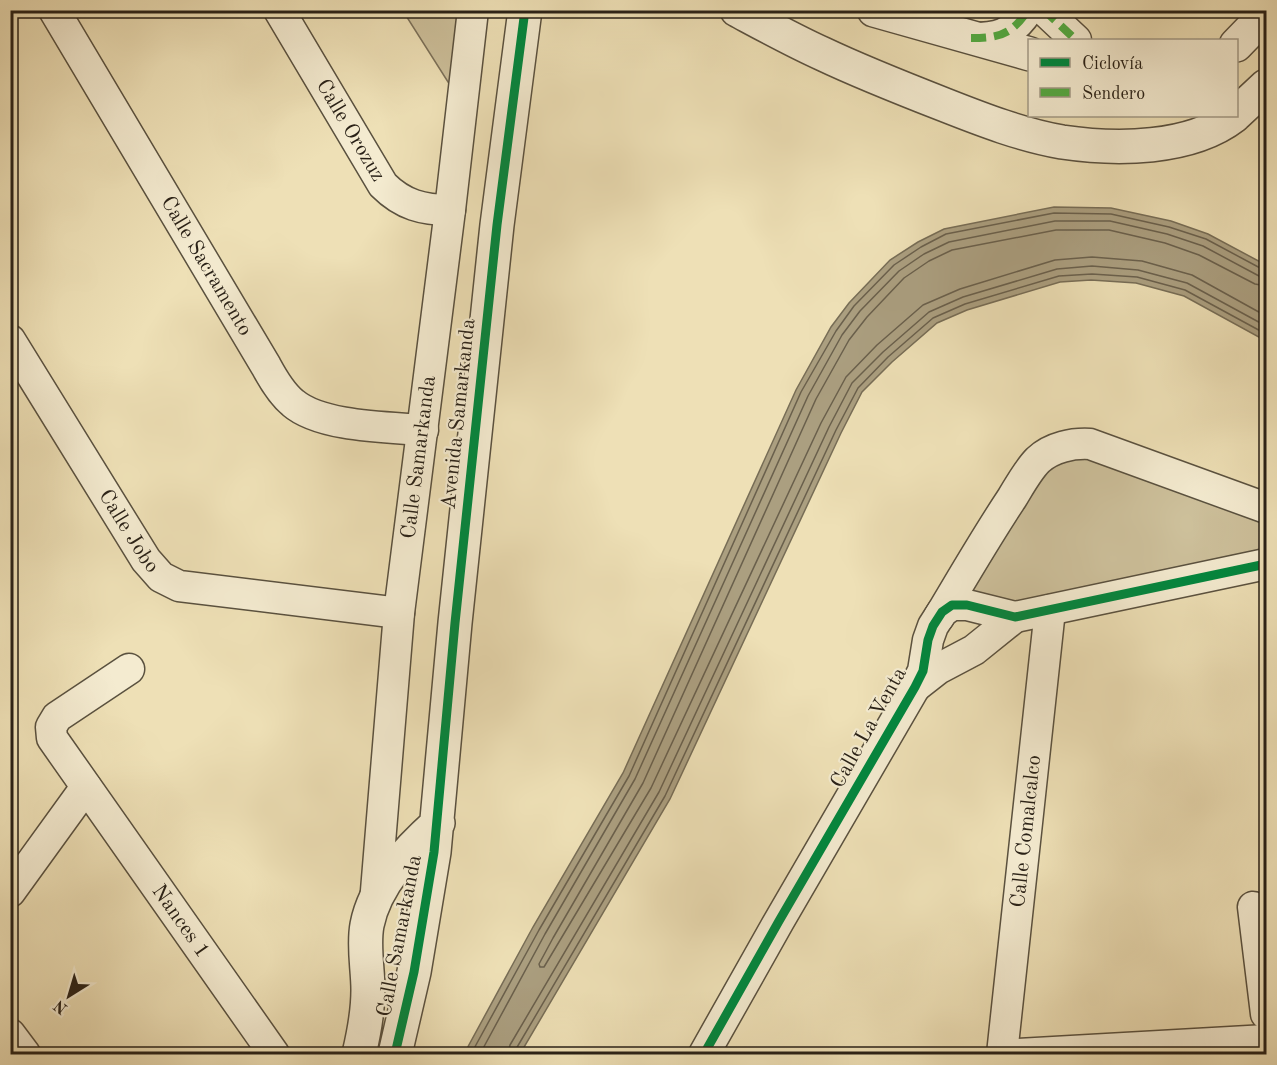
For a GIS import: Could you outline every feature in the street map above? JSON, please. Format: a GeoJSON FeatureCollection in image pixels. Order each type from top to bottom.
{"type":"FeatureCollection","features":[{"type":"Feature","properties":{"kind":"street","name":"Calle Sacramento"},"geometry":{"type":"LineString","coordinates":[[54,10],[285,395],[304,410],[326,418],[423,430]]}},
{"type":"Feature","properties":{"kind":"street","name":"Calle Orozuz"},"geometry":{"type":"LineString","coordinates":[[279,10],[383,185],[400,200],[409,204],[430,209],[450,210]]}},
{"type":"Feature","properties":{"kind":"street","name":"Calle Samarkanda"},"geometry":{"type":"LineString","coordinates":[[375,903],[399,613],[450,210],[472,10]]}},
{"type":"Feature","properties":{"kind":"street"},"geometry":{"type":"LineString","coordinates":[[524,26],[548,10]]}},
{"type":"Feature","properties":{"kind":"street"},"geometry":{"type":"LineString","coordinates":[[737,10],[821,53],[899,87],[997,124],[1062,142],[1115,146],[1174,143],[1215,128],[1232,117]]}},
{"type":"Feature","properties":{"kind":"street"},"geometry":{"type":"LineString","coordinates":[[874,10],[1028,54]]}},
{"type":"Feature","properties":{"kind":"street"},"geometry":{"type":"LineString","coordinates":[[971,38],[994,38],[1006,33],[1028,10]]}},
{"type":"Feature","properties":{"kind":"street"},"geometry":{"type":"LineString","coordinates":[[1044,10],[1075,39]]}},
{"type":"Feature","properties":{"kind":"street"},"geometry":{"type":"LineString","coordinates":[[1238,43],[1266,14]]}},
{"type":"Feature","properties":{"kind":"street","name":"Avenida Samarkanda"},"geometry":{"type":"LineString","coordinates":[[438,823],[455,623],[494,248],[524,26]]}},
{"type":"Feature","properties":{"kind":"street"},"geometry":{"type":"LineString","coordinates":[[1238,112],[1266,86]]}},
{"type":"Feature","properties":{"kind":"street","name":"Calle Jobo"},"geometry":{"type":"LineString","coordinates":[[10,339],[146,560],[161,577],[179,586],[399,613]]}},
{"type":"Feature","properties":{"kind":"street","name":"Calle La Venta"},"geometry":{"type":"LineString","coordinates":[[704,1054],[778,921],[915,687],[923,671],[928,640],[939,617],[1001,513],[1039,459],[1059,448],[1080,443],[1090,444],[1266,508]]}},
{"type":"Feature","properties":{"kind":"street","name":"Calle La Venta"},"geometry":{"type":"LineString","coordinates":[[939,617],[952,605],[967,605],[1015,617],[1266,564]]}},
{"type":"Feature","properties":{"kind":"street","name":"Calle Comalcalco"},"geometry":{"type":"LineString","coordinates":[[1002,1054],[1050,610]]}},
{"type":"Feature","properties":{"kind":"street","name":"Calle La Venta"},"geometry":{"type":"LineString","coordinates":[[915,687],[938,669],[974,650],[1015,617]]}},
{"type":"Feature","properties":{"kind":"street","name":"Nances 1"},"geometry":{"type":"LineString","coordinates":[[129,669],[57,717],[51,727],[52,738],[274,1054]]}},
{"type":"Feature","properties":{"kind":"street"},"geometry":{"type":"LineString","coordinates":[[10,892],[86,787]]}},
{"type":"Feature","properties":{"kind":"street","name":"Calle Samarkanda"},"geometry":{"type":"LineString","coordinates":[[359,1054],[367,1015],[367,926],[375,903],[397,864],[438,823]]}},
{"type":"Feature","properties":{"kind":"street","name":"Calle Samarkanda"},"geometry":{"type":"LineString","coordinates":[[395,1054],[418,951],[438,823]]}},
{"type":"Feature","properties":{"kind":"street"},"geometry":{"type":"LineString","coordinates":[[1253,907],[1266,1014]]}},
{"type":"Feature","properties":{"kind":"street"},"geometry":{"type":"LineString","coordinates":[[10,1034],[25,1054]]}},
{"type":"Feature","properties":{"kind":"street"},"geometry":{"type":"LineString","coordinates":[[1018,1054],[1266,1040]]}},
{"type":"Feature","properties":{"kind":"shaded area"},"geometry":{"type":"Polygon","coordinates":[[[403,11],[473,11],[462,104],[403,11]]]}},
{"type":"Feature","properties":{"kind":"shaded area"},"geometry":{"type":"Polygon","coordinates":[[[1058,448],[1266,508],[1266,564],[1015,617],[967,605],[1001,513],[1058,448]]]}},
{"type":"Feature","properties":{"kind":"water"},"geometry":{"type":"Polygon","coordinates":[[[1054,207],[1111,208],[1171,221],[1208,234],[1266,265],[1266,341],[1184,296],[1136,283],[1091,280],[1060,282],[967,310],[937,323],[892,362],[862,392],[670,799],[520,1054],[464,1054],[533,927],[623,773],[796,390],[831,327],[849,303],[890,260],[918,242],[944,229],[1054,207]]]}},
{"type":"Feature","properties":{"kind":"marked path"},"geometry":{"type":"LineString","coordinates":[[971,38],[997,36],[1004,33],[1016,25],[1028,10]]}},
{"type":"Feature","properties":{"kind":"marked path"},"geometry":{"type":"LineString","coordinates":[[1044,10],[1075,39]]}},
{"type":"Feature","properties":{"kind":"cycle path"},"geometry":{"type":"LineString","coordinates":[[395,1054],[414,972],[434,852],[455,623],[497,225],[525,10]]}},
{"type":"Feature","properties":{"kind":"cycle path"},"geometry":{"type":"LineString","coordinates":[[704,1054],[915,687],[923,671],[928,640],[933,626],[942,612],[952,605],[967,605],[1015,617],[1266,564]]}}]}
